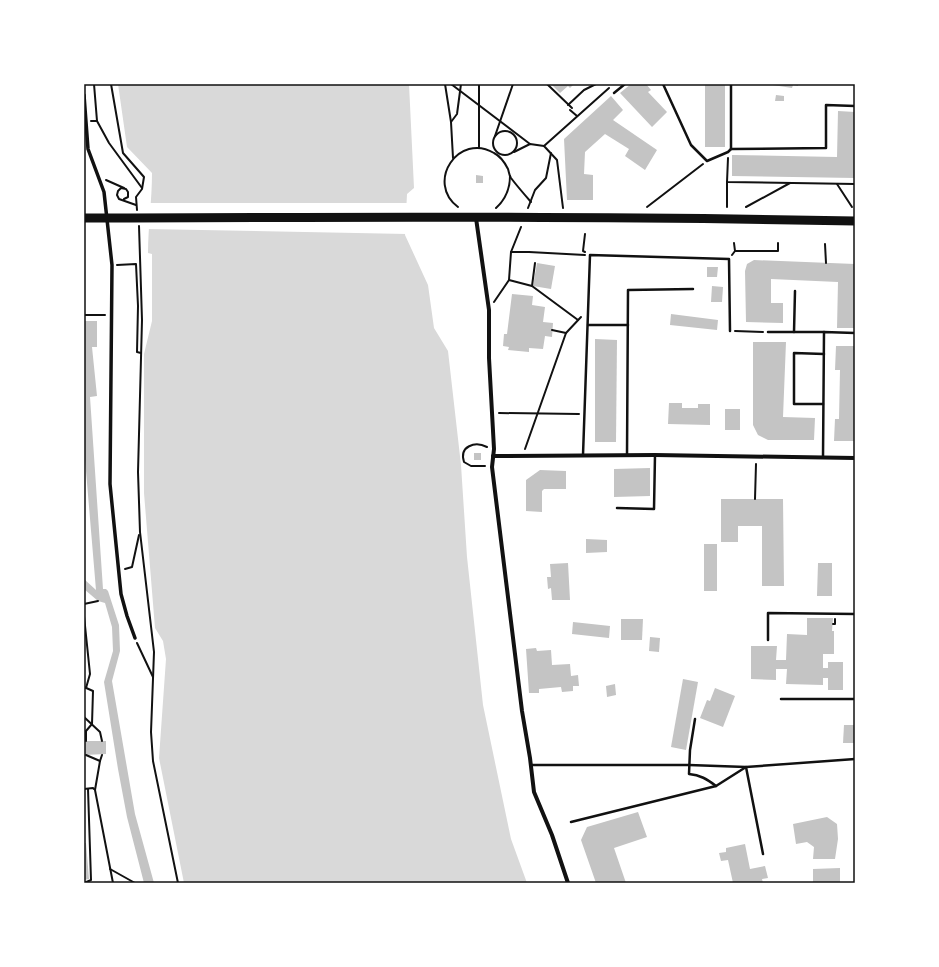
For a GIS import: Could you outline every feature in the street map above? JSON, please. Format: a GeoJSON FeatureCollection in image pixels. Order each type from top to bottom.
{"type":"FeatureCollection","features":[{"type":"Feature","properties":{"kind":"main road"},"geometry":{"type":"LineString","coordinates":[[84,218],[555,217],[855,221]]}},
{"type":"Feature","properties":{"kind":"street"},"geometry":{"type":"LineString","coordinates":[[84,95],[88,149],[104,192],[112,265],[110,484],[121,594],[135,638]]}},
{"type":"Feature","properties":{"kind":"street"},"geometry":{"type":"LineString","coordinates":[[475,214],[489,310],[494,450],[492,467],[530,764],[534,792],[552,835],[568,883]]}},
{"type":"Feature","properties":{"kind":"street"},"geometry":{"type":"LineString","coordinates":[[493,456],[655,455],[855,458]]}},
{"type":"Feature","properties":{"kind":"lane"},"geometry":{"type":"LineString","coordinates":[[614,93],[625,84]]}},
{"type":"Feature","properties":{"kind":"lane"},"geometry":{"type":"LineString","coordinates":[[663,84],[691,145],[707,161],[728,152],[731,149],[826,148],[826,105],[855,106]]}},
{"type":"Feature","properties":{"kind":"lane"},"geometry":{"type":"LineString","coordinates":[[731,84],[731,149]]}},
{"type":"Feature","properties":{"kind":"lane"},"geometry":{"type":"LineString","coordinates":[[583,456],[590,255],[729,258],[730,330]]}},
{"type":"Feature","properties":{"kind":"lane"},"geometry":{"type":"LineString","coordinates":[[627,456],[628,290],[694,290]]}},
{"type":"Feature","properties":{"kind":"lane"},"geometry":{"type":"LineString","coordinates":[[794,332],[795,291]]}},
{"type":"Feature","properties":{"kind":"lane"},"geometry":{"type":"LineString","coordinates":[[588,325],[628,325]]}},
{"type":"Feature","properties":{"kind":"lane"},"geometry":{"type":"LineString","coordinates":[[768,332],[855,333]]}},
{"type":"Feature","properties":{"kind":"lane"},"geometry":{"type":"LineString","coordinates":[[823,458],[824,332]]}},
{"type":"Feature","properties":{"kind":"lane"},"geometry":{"type":"LineString","coordinates":[[823,404],[794,404],[794,353],[824,354]]}},
{"type":"Feature","properties":{"kind":"lane"},"geometry":{"type":"LineString","coordinates":[[617,508],[654,509],[655,455]]}},
{"type":"Feature","properties":{"kind":"lane"},"geometry":{"type":"LineString","coordinates":[[768,640],[768,613],[855,614]]}},
{"type":"Feature","properties":{"kind":"lane"},"geometry":{"type":"LineString","coordinates":[[781,699],[855,699]]}},
{"type":"Feature","properties":{"kind":"lane"},"geometry":{"type":"LineString","coordinates":[[695,719],[690,750],[689,774],[704,777],[716,786]]}},
{"type":"Feature","properties":{"kind":"lane"},"geometry":{"type":"LineString","coordinates":[[530,764],[690,765],[746,767],[855,759]]}},
{"type":"Feature","properties":{"kind":"lane"},"geometry":{"type":"LineString","coordinates":[[571,822],[716,786],[746,767]]}},
{"type":"Feature","properties":{"kind":"lane"},"geometry":{"type":"LineString","coordinates":[[746,767],[763,854]]}},
{"type":"Feature","properties":{"kind":"path"},"geometry":{"type":"LineString","coordinates":[[94,84],[97,121],[109,143],[142,189]]}},
{"type":"Feature","properties":{"kind":"path"},"geometry":{"type":"LineString","coordinates":[[111,84],[123,153],[144,177],[142,189],[136,197],[137,211]]}},
{"type":"Feature","properties":{"kind":"path"},"geometry":{"type":"LineString","coordinates":[[445,84],[451,122],[453,159]]}},
{"type":"Feature","properties":{"kind":"path"},"geometry":{"type":"LineString","coordinates":[[451,84],[530,144],[544,146],[557,160],[563,208]]}},
{"type":"Feature","properties":{"kind":"path"},"geometry":{"type":"LineString","coordinates":[[451,122],[457,114],[461,84]]}},
{"type":"Feature","properties":{"kind":"path"},"geometry":{"type":"LineString","coordinates":[[479,84],[479,148]]}},
{"type":"Feature","properties":{"kind":"path"},"geometry":{"type":"LineString","coordinates":[[547,84],[568,104],[577,116]]}},
{"type":"Feature","properties":{"kind":"path"},"geometry":{"type":"LineString","coordinates":[[568,104],[584,90],[596,84]]}},
{"type":"Feature","properties":{"kind":"path"},"geometry":{"type":"LineString","coordinates":[[544,146],[614,84]]}},
{"type":"Feature","properties":{"kind":"path"},"geometry":{"type":"LineString","coordinates":[[512,85],[499,121],[494,140],[494,148],[504,162],[510,176],[531,202]]}},
{"type":"Feature","properties":{"kind":"path"},"geometry":{"type":"LineString","coordinates":[[86,122],[97,121]]}},
{"type":"Feature","properties":{"kind":"path"},"geometry":{"type":"LineString","coordinates":[[494,140],[495,136],[501,132],[508,132],[511,134],[516,139],[516,146],[511,154]]}},
{"type":"Feature","properties":{"kind":"path"},"geometry":{"type":"LineString","coordinates":[[475,214],[461,209],[450,199],[447,193],[444,178],[453,159],[465,150],[479,148],[504,155],[511,154],[530,144]]}},
{"type":"Feature","properties":{"kind":"path"},"geometry":{"type":"LineString","coordinates":[[727,207],[728,152]]}},
{"type":"Feature","properties":{"kind":"path"},"geometry":{"type":"LineString","coordinates":[[528,209],[535,190],[546,178],[550,153]]}},
{"type":"Feature","properties":{"kind":"path"},"geometry":{"type":"LineString","coordinates":[[647,207],[707,161]]}},
{"type":"Feature","properties":{"kind":"path"},"geometry":{"type":"LineString","coordinates":[[496,208],[506,197],[510,183],[510,176]]}},
{"type":"Feature","properties":{"kind":"path"},"geometry":{"type":"LineString","coordinates":[[727,182],[855,184]]}},
{"type":"Feature","properties":{"kind":"path"},"geometry":{"type":"LineString","coordinates":[[746,207],[791,183]]}},
{"type":"Feature","properties":{"kind":"path"},"geometry":{"type":"LineString","coordinates":[[117,184],[126,189],[128,192],[128,197],[124,199]]}},
{"type":"Feature","properties":{"kind":"path"},"geometry":{"type":"LineString","coordinates":[[837,184],[852,207]]}},
{"type":"Feature","properties":{"kind":"path"},"geometry":{"type":"LineString","coordinates":[[126,189],[121,188],[117,195],[120,199],[124,199],[137,205]]}},
{"type":"Feature","properties":{"kind":"path"},"geometry":{"type":"LineString","coordinates":[[489,310],[509,280],[511,252],[522,223]]}},
{"type":"Feature","properties":{"kind":"path"},"geometry":{"type":"LineString","coordinates":[[139,225],[142,320],[138,472],[140,532],[154,652],[151,732],[153,761],[178,883]]}},
{"type":"Feature","properties":{"kind":"path"},"geometry":{"type":"LineString","coordinates":[[583,251],[585,234]]}},
{"type":"Feature","properties":{"kind":"path"},"geometry":{"type":"LineString","coordinates":[[734,243],[735,251],[778,251],[778,243]]}},
{"type":"Feature","properties":{"kind":"path"},"geometry":{"type":"LineString","coordinates":[[825,244],[826,263]]}},
{"type":"Feature","properties":{"kind":"path"},"geometry":{"type":"LineString","coordinates":[[511,252],[590,255]]}},
{"type":"Feature","properties":{"kind":"path"},"geometry":{"type":"LineString","coordinates":[[532,286],[535,263]]}},
{"type":"Feature","properties":{"kind":"path"},"geometry":{"type":"LineString","coordinates":[[112,265],[136,264],[138,306],[137,352],[141,353]]}},
{"type":"Feature","properties":{"kind":"path"},"geometry":{"type":"LineString","coordinates":[[509,280],[532,286],[578,320]]}},
{"type":"Feature","properties":{"kind":"path"},"geometry":{"type":"LineString","coordinates":[[522,456],[566,333],[588,311]]}},
{"type":"Feature","properties":{"kind":"path"},"geometry":{"type":"LineString","coordinates":[[84,315],[112,315]]}},
{"type":"Feature","properties":{"kind":"path"},"geometry":{"type":"LineString","coordinates":[[552,330],[566,333]]}},
{"type":"Feature","properties":{"kind":"path"},"geometry":{"type":"LineString","coordinates":[[730,330],[768,332]]}},
{"type":"Feature","properties":{"kind":"path"},"geometry":{"type":"LineString","coordinates":[[492,412],[584,414]]}},
{"type":"Feature","properties":{"kind":"path"},"geometry":{"type":"LineString","coordinates":[[483,445],[468,446],[464,450],[463,456],[464,462],[469,466],[484,466]]}},
{"type":"Feature","properties":{"kind":"path"},"geometry":{"type":"LineString","coordinates":[[755,499],[756,457]]}},
{"type":"Feature","properties":{"kind":"path"},"geometry":{"type":"LineString","coordinates":[[132,567],[140,532]]}},
{"type":"Feature","properties":{"kind":"path"},"geometry":{"type":"LineString","coordinates":[[84,604],[98,601]]}},
{"type":"Feature","properties":{"kind":"path"},"geometry":{"type":"LineString","coordinates":[[84,616],[90,674],[85,688],[93,691],[92,724],[86,731],[86,741]]}},
{"type":"Feature","properties":{"kind":"path"},"geometry":{"type":"LineString","coordinates":[[135,638],[153,678]]}},
{"type":"Feature","properties":{"kind":"path"},"geometry":{"type":"LineString","coordinates":[[84,717],[100,732],[102,741]]}},
{"type":"Feature","properties":{"kind":"path"},"geometry":{"type":"LineString","coordinates":[[86,755],[100,760]]}},
{"type":"Feature","properties":{"kind":"path"},"geometry":{"type":"LineString","coordinates":[[102,755],[94,790],[113,883]]}},
{"type":"Feature","properties":{"kind":"path"},"geometry":{"type":"LineString","coordinates":[[84,789],[93,788],[94,790]]}},
{"type":"Feature","properties":{"kind":"path"},"geometry":{"type":"LineString","coordinates":[[84,883],[91,882],[88,789]]}},
{"type":"Feature","properties":{"kind":"path"},"geometry":{"type":"LineString","coordinates":[[110,869],[135,883]]}},
{"type":"Feature","properties":{"kind":"shaded area"},"geometry":{"type":"Polygon","coordinates":[[[118,84],[409,84],[414,188],[407,194],[405,235],[428,285],[434,328],[448,351],[461,465],[467,557],[483,705],[511,839],[527,883],[184,883],[159,758],[166,659],[163,641],[155,628],[144,493],[144,354],[152,321],[152,254],[148,253],[152,173],[127,147],[118,84]]]}},
{"type":"Feature","properties":{"kind":"pier"},"geometry":{"type":"Polygon","coordinates":[[[149,203],[409,203],[407,234],[147,229],[149,203]]]}},
{"type":"Feature","properties":{"kind":"building"},"geometry":{"type":"Polygon","coordinates":[[[551,84],[574,84],[570,88],[568,86],[560,93],[551,84]]]}},
{"type":"Feature","properties":{"kind":"building"},"geometry":{"type":"Polygon","coordinates":[[[631,84],[646,84],[651,90],[648,92],[667,112],[652,127],[620,93],[631,84]]]}},
{"type":"Feature","properties":{"kind":"building"},"geometry":{"type":"Polygon","coordinates":[[[705,84],[725,84],[725,147],[705,147],[705,84]]]}},
{"type":"Feature","properties":{"kind":"building"},"geometry":{"type":"Polygon","coordinates":[[[766,84],[798,84],[798,86],[793,85],[792,88],[766,84]]]}},
{"type":"Feature","properties":{"kind":"building"},"geometry":{"type":"Polygon","coordinates":[[[776,95],[784,96],[784,101],[775,101],[776,95]]]}},
{"type":"Feature","properties":{"kind":"building"},"geometry":{"type":"Polygon","coordinates":[[[611,96],[623,110],[613,120],[657,150],[645,170],[625,156],[629,149],[605,134],[585,152],[584,174],[593,175],[593,200],[567,200],[564,139],[611,96]]]}},
{"type":"Feature","properties":{"kind":"building"},"geometry":{"type":"Polygon","coordinates":[[[838,111],[855,112],[855,178],[732,176],[732,155],[837,157],[838,111]]]}},
{"type":"Feature","properties":{"kind":"building"},"geometry":{"type":"Polygon","coordinates":[[[476,175],[483,176],[483,183],[476,183],[476,175]]]}},
{"type":"Feature","properties":{"kind":"building"},"geometry":{"type":"Polygon","coordinates":[[[754,260],[855,264],[855,328],[837,328],[838,282],[771,279],[771,303],[783,303],[783,323],[746,322],[745,271],[747,264],[754,260]]]}},
{"type":"Feature","properties":{"kind":"building"},"geometry":{"type":"Polygon","coordinates":[[[537,263],[555,266],[551,289],[533,286],[537,263]]]}},
{"type":"Feature","properties":{"kind":"building"},"geometry":{"type":"Polygon","coordinates":[[[707,267],[718,267],[717,277],[707,277],[707,267]]]}},
{"type":"Feature","properties":{"kind":"building"},"geometry":{"type":"Polygon","coordinates":[[[712,286],[723,287],[722,302],[711,302],[712,286]]]}},
{"type":"Feature","properties":{"kind":"building"},"geometry":{"type":"Polygon","coordinates":[[[512,294],[533,296],[532,305],[545,307],[543,322],[553,323],[552,337],[545,336],[543,349],[529,348],[529,352],[508,350],[509,347],[503,346],[504,334],[507,334],[512,294]]]}},
{"type":"Feature","properties":{"kind":"building"},"geometry":{"type":"Polygon","coordinates":[[[671,314],[718,320],[717,330],[670,325],[671,314]]]}},
{"type":"Feature","properties":{"kind":"building"},"geometry":{"type":"Polygon","coordinates":[[[84,321],[97,321],[97,347],[92,347],[97,396],[90,397],[103,589],[108,591],[119,625],[120,651],[112,681],[135,814],[154,883],[144,883],[127,817],[118,769],[104,682],[113,651],[112,627],[105,603],[98,601],[84,589],[84,579],[96,590],[84,459],[84,321]]]}},
{"type":"Feature","properties":{"kind":"building"},"geometry":{"type":"Polygon","coordinates":[[[595,339],[617,340],[616,442],[595,442],[595,339]]]}},
{"type":"Feature","properties":{"kind":"building"},"geometry":{"type":"Polygon","coordinates":[[[753,342],[786,342],[783,417],[815,418],[814,440],[768,440],[758,435],[753,425],[753,342]]]}},
{"type":"Feature","properties":{"kind":"building"},"geometry":{"type":"Polygon","coordinates":[[[836,346],[855,346],[855,441],[834,441],[835,419],[839,419],[840,370],[835,370],[836,346]]]}},
{"type":"Feature","properties":{"kind":"building"},"geometry":{"type":"Polygon","coordinates":[[[669,403],[682,403],[682,408],[698,408],[698,404],[710,404],[710,425],[668,424],[669,403]]]}},
{"type":"Feature","properties":{"kind":"building"},"geometry":{"type":"Polygon","coordinates":[[[725,409],[740,409],[740,430],[725,430],[725,409]]]}},
{"type":"Feature","properties":{"kind":"building"},"geometry":{"type":"Polygon","coordinates":[[[474,453],[481,453],[481,460],[474,460],[474,453]]]}},
{"type":"Feature","properties":{"kind":"building"},"geometry":{"type":"Polygon","coordinates":[[[650,468],[650,496],[614,497],[614,469],[650,468]]]}},
{"type":"Feature","properties":{"kind":"building"},"geometry":{"type":"Polygon","coordinates":[[[540,470],[566,471],[566,489],[544,489],[542,491],[542,512],[526,511],[526,480],[540,470]]]}},
{"type":"Feature","properties":{"kind":"building"},"geometry":{"type":"Polygon","coordinates":[[[721,499],[783,499],[784,586],[762,586],[762,526],[738,526],[738,542],[721,542],[721,499]]]}},
{"type":"Feature","properties":{"kind":"building"},"geometry":{"type":"Polygon","coordinates":[[[586,539],[607,540],[607,552],[586,553],[586,539]]]}},
{"type":"Feature","properties":{"kind":"building"},"geometry":{"type":"Polygon","coordinates":[[[704,544],[717,544],[717,591],[704,591],[704,544]]]}},
{"type":"Feature","properties":{"kind":"building"},"geometry":{"type":"Polygon","coordinates":[[[568,563],[570,600],[552,600],[551,588],[548,589],[547,577],[551,577],[550,564],[568,563]]]}},
{"type":"Feature","properties":{"kind":"building"},"geometry":{"type":"Polygon","coordinates":[[[818,563],[832,563],[832,596],[817,596],[818,563]]]}},
{"type":"Feature","properties":{"kind":"building"},"geometry":{"type":"Polygon","coordinates":[[[807,618],[833,618],[832,631],[834,631],[834,654],[823,654],[823,668],[828,668],[828,662],[843,662],[843,690],[828,690],[828,678],[823,678],[823,685],[786,684],[787,669],[776,669],[776,680],[751,679],[751,646],[777,646],[776,660],[786,660],[787,634],[807,635],[807,618]]]}},
{"type":"Feature","properties":{"kind":"building"},"geometry":{"type":"Polygon","coordinates":[[[621,619],[643,619],[642,640],[621,640],[621,619]]]}},
{"type":"Feature","properties":{"kind":"building"},"geometry":{"type":"Polygon","coordinates":[[[573,622],[610,626],[609,638],[572,634],[573,622]]]}},
{"type":"Feature","properties":{"kind":"building"},"geometry":{"type":"Polygon","coordinates":[[[650,637],[660,638],[659,652],[649,651],[650,637]]]}},
{"type":"Feature","properties":{"kind":"building"},"geometry":{"type":"Polygon","coordinates":[[[536,648],[537,651],[551,650],[552,665],[570,664],[571,676],[578,675],[579,686],[573,686],[573,691],[562,692],[561,687],[539,689],[539,693],[529,693],[526,649],[536,648]]]}},
{"type":"Feature","properties":{"kind":"building"},"geometry":{"type":"Polygon","coordinates":[[[683,679],[698,682],[686,750],[671,747],[683,679]]]}},
{"type":"Feature","properties":{"kind":"building"},"geometry":{"type":"Polygon","coordinates":[[[615,684],[616,695],[607,697],[606,686],[615,684]]]}},
{"type":"Feature","properties":{"kind":"building"},"geometry":{"type":"Polygon","coordinates":[[[715,688],[735,696],[723,727],[700,718],[707,700],[710,701],[715,688]]]}},
{"type":"Feature","properties":{"kind":"building"},"geometry":{"type":"Polygon","coordinates":[[[844,725],[855,725],[854,743],[843,743],[844,725]]]}},
{"type":"Feature","properties":{"kind":"building"},"geometry":{"type":"Polygon","coordinates":[[[84,741],[106,741],[106,754],[84,755],[84,741]]]}},
{"type":"Feature","properties":{"kind":"building"},"geometry":{"type":"Polygon","coordinates":[[[638,812],[647,837],[614,848],[626,883],[596,883],[581,840],[587,827],[638,812]]]}},
{"type":"Feature","properties":{"kind":"building"},"geometry":{"type":"Polygon","coordinates":[[[827,817],[837,824],[838,839],[835,859],[813,859],[814,847],[807,842],[796,844],[793,824],[827,817]]]}},
{"type":"Feature","properties":{"kind":"building"},"geometry":{"type":"Polygon","coordinates":[[[84,843],[86,843],[89,879],[84,880],[84,843]]]}},
{"type":"Feature","properties":{"kind":"building"},"geometry":{"type":"Polygon","coordinates":[[[745,844],[750,869],[765,866],[768,878],[762,879],[763,883],[733,883],[728,860],[721,861],[719,853],[726,852],[726,848],[745,844]]]}},
{"type":"Feature","properties":{"kind":"building"},"geometry":{"type":"Polygon","coordinates":[[[840,868],[840,883],[813,883],[813,869],[840,868]]]}}]}
